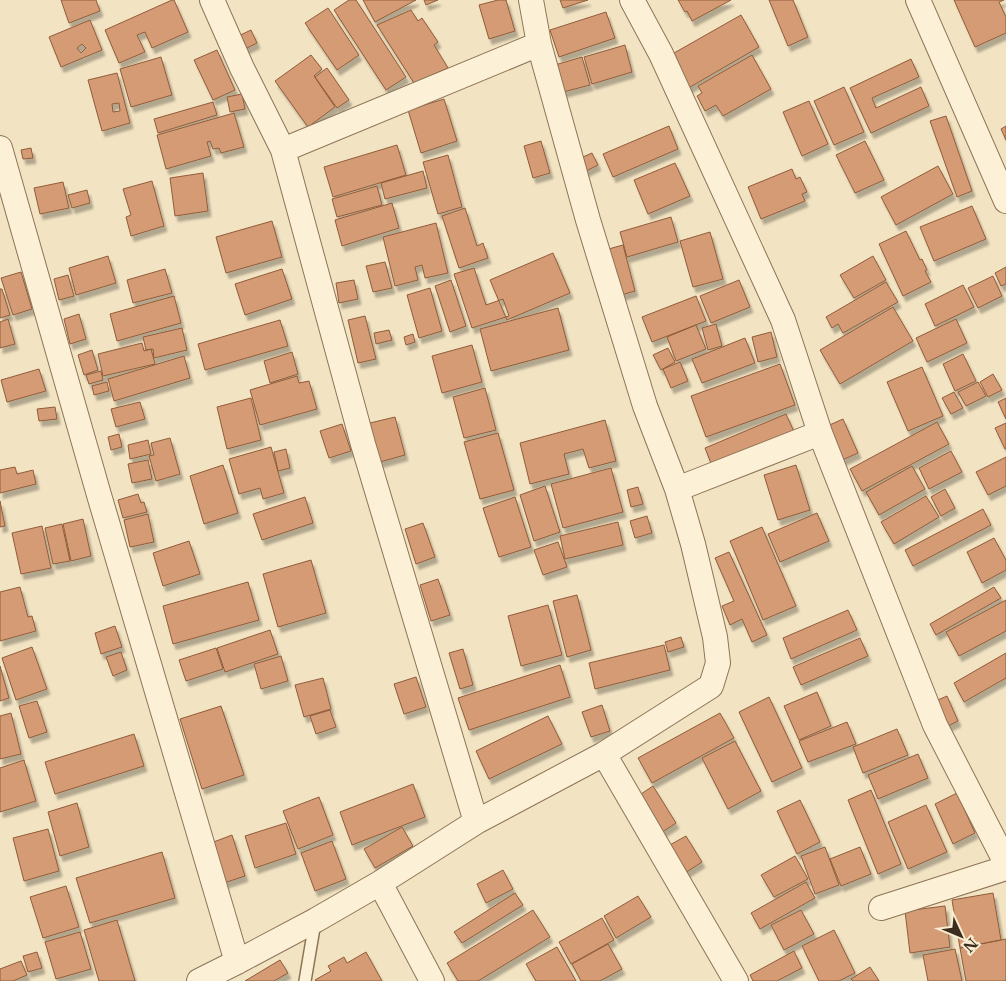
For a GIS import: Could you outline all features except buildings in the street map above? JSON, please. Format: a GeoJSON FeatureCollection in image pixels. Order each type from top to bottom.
{"type":"FeatureCollection","features":[{"type":"Feature","properties":{"kind":"street"},"geometry":{"type":"LineString","coordinates":[[212,0],[242,68],[284,150],[363,444],[476,822]]}},
{"type":"Feature","properties":{"kind":"street"},"geometry":{"type":"LineString","coordinates":[[200,981],[316,920],[380,883],[476,822],[604,754],[712,686],[718,663],[715,637],[694,544],[677,489],[645,406],[588,220],[539,44],[530,0]]}},
{"type":"Feature","properties":{"kind":"street"},"geometry":{"type":"LineString","coordinates":[[632,0],[662,54],[783,320],[820,434],[935,725],[1006,863]]}},
{"type":"Feature","properties":{"kind":"street"},"geometry":{"type":"LineString","coordinates":[[918,0],[1006,201]]}},
{"type":"Feature","properties":{"kind":"street"},"geometry":{"type":"LineString","coordinates":[[284,150],[539,44]]}},
{"type":"Feature","properties":{"kind":"street"},"geometry":{"type":"LineString","coordinates":[[0,148],[236,962]]}},
{"type":"Feature","properties":{"kind":"street"},"geometry":{"type":"LineString","coordinates":[[677,489],[820,434]]}},
{"type":"Feature","properties":{"kind":"street"},"geometry":{"type":"LineString","coordinates":[[604,754],[736,981]]}},
{"type":"Feature","properties":{"kind":"street"},"geometry":{"type":"LineString","coordinates":[[881,908],[1006,868]]}},
{"type":"Feature","properties":{"kind":"street"},"geometry":{"type":"LineString","coordinates":[[380,883],[432,981]]}},
{"type":"Feature","properties":{"kind":"lane"},"geometry":{"type":"LineString","coordinates":[[305,981],[316,920]]}}]}
